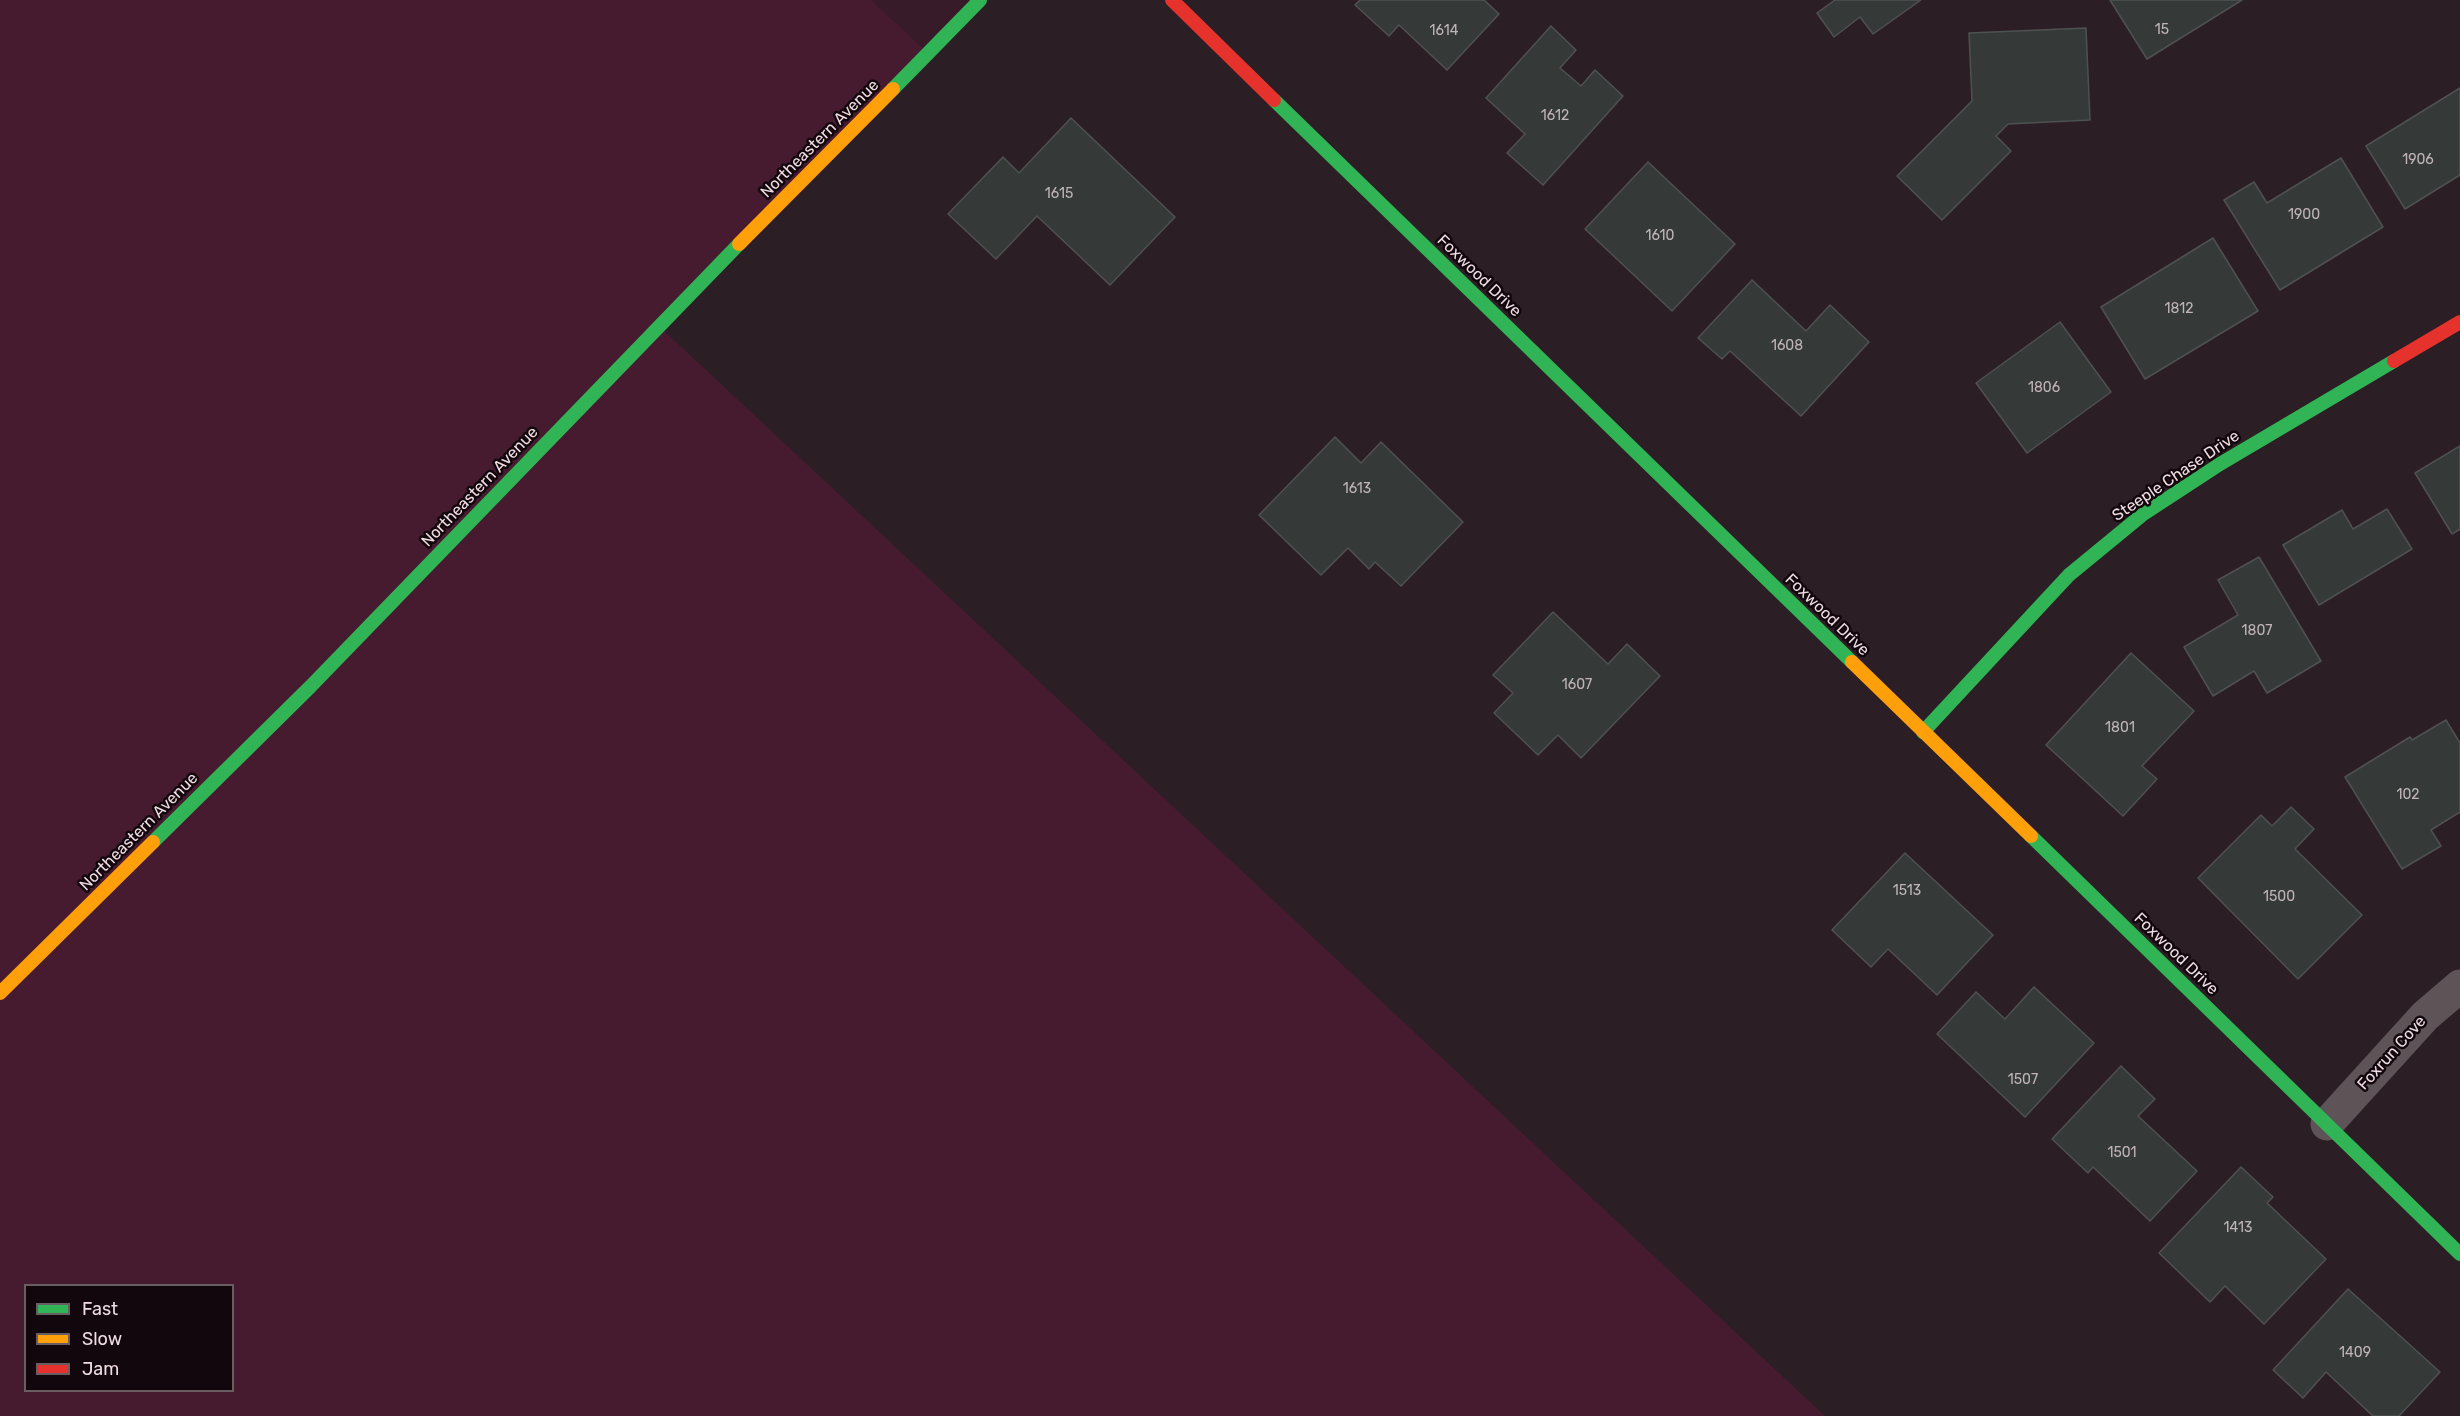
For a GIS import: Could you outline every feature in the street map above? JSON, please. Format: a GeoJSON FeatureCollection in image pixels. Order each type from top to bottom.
{"type":"FeatureCollection","features":[{"type":"Feature","properties":{"kind":"street","name":"Northeastern Avenue"},"geometry":{"type":"LineString","coordinates":[[0,993],[311,686],[651,334],[980,0]]}},
{"type":"Feature","properties":{"kind":"street","name":"Foxwood Drive"},"geometry":{"type":"LineString","coordinates":[[1172,0],[2460,1254]]}},
{"type":"Feature","properties":{"kind":"street","name":"Steeple Chase Drive"},"geometry":{"type":"LineString","coordinates":[[1923,732],[2070,575],[2142,515],[2220,464],[2460,322]]}},
{"type":"Feature","properties":{"kind":"street","name":"Foxrun Cove"},"geometry":{"type":"LineString","coordinates":[[2327,1124],[2425,1016],[2460,986]]}},
{"type":"Feature","properties":{"kind":"shaded area"},"geometry":{"type":"Polygon","coordinates":[[[0,0],[871,0],[928,53],[659,326],[1825,1416],[0,1416],[0,0]]]}},
{"type":"Feature","properties":{"kind":"shaded area"},"geometry":{"type":"Polygon","coordinates":[[[871,0],[980,0],[928,53],[871,0]]]}},
{"type":"Feature","properties":{"kind":"building"},"geometry":{"type":"Polygon","coordinates":[[[1360,0],[1484,0],[1499,14],[1447,70],[1399,25],[1389,36],[1355,5],[1360,0]]]}},
{"type":"Feature","properties":{"kind":"building"},"geometry":{"type":"Polygon","coordinates":[[[1835,0],[1921,0],[1873,34],[1860,17],[1834,37],[1817,13],[1835,0]]]}},
{"type":"Feature","properties":{"kind":"building"},"geometry":{"type":"Polygon","coordinates":[[[2110,0],[2242,0],[2147,59],[2110,0]]]}},
{"type":"Feature","properties":{"kind":"building"},"geometry":{"type":"Polygon","coordinates":[[[1551,26],[1576,50],[1560,68],[1581,86],[1595,70],[1623,96],[1543,185],[1507,153],[1525,134],[1486,98],[1551,26]]]}},
{"type":"Feature","properties":{"kind":"building"},"geometry":{"type":"Polygon","coordinates":[[[2086,28],[2090,120],[2008,124],[1996,136],[2011,151],[1942,220],[1897,176],[1972,101],[1969,33],[2086,28]]]}},
{"type":"Feature","properties":{"kind":"building"},"geometry":{"type":"Polygon","coordinates":[[[2460,88],[2460,175],[2405,209],[2366,146],[2460,88]]]}},
{"type":"Feature","properties":{"kind":"building"},"geometry":{"type":"Polygon","coordinates":[[[1071,118],[1175,217],[1110,285],[1037,216],[996,259],[948,214],[1003,157],[1019,173],[1071,118]]]}},
{"type":"Feature","properties":{"kind":"building"},"geometry":{"type":"Polygon","coordinates":[[[2341,158],[2383,227],[2280,290],[2224,200],[2254,182],[2267,203],[2341,158]]]}},
{"type":"Feature","properties":{"kind":"building"},"geometry":{"type":"Polygon","coordinates":[[[1648,162],[1735,244],[1672,311],[1585,229],[1648,162]]]}},
{"type":"Feature","properties":{"kind":"building"},"geometry":{"type":"Polygon","coordinates":[[[2213,238],[2258,311],[2145,379],[2101,307],[2213,238]]]}},
{"type":"Feature","properties":{"kind":"building"},"geometry":{"type":"Polygon","coordinates":[[[1752,280],[1806,331],[1830,305],[1869,342],[1801,416],[1730,351],[1722,359],[1698,338],[1752,280]]]}},
{"type":"Feature","properties":{"kind":"building"},"geometry":{"type":"Polygon","coordinates":[[[2060,322],[2111,392],[2027,453],[1976,383],[2060,322]]]}},
{"type":"Feature","properties":{"kind":"building"},"geometry":{"type":"Polygon","coordinates":[[[1335,437],[1361,463],[1381,442],[1463,522],[1401,586],[1375,562],[1369,569],[1348,548],[1321,575],[1259,515],[1335,437]]]}},
{"type":"Feature","properties":{"kind":"building"},"geometry":{"type":"Polygon","coordinates":[[[2460,446],[2460,529],[2452,534],[2415,473],[2460,446]]]}},
{"type":"Feature","properties":{"kind":"building"},"geometry":{"type":"Polygon","coordinates":[[[2387,509],[2412,549],[2319,605],[2283,545],[2342,510],[2353,529],[2387,509]]]}},
{"type":"Feature","properties":{"kind":"building"},"geometry":{"type":"Polygon","coordinates":[[[2259,557],[2321,661],[2267,693],[2254,671],[2213,696],[2184,647],[2238,615],[2218,580],[2259,557]]]}},
{"type":"Feature","properties":{"kind":"building"},"geometry":{"type":"Polygon","coordinates":[[[1553,612],[1608,664],[1627,644],[1660,676],[1581,758],[1558,735],[1538,755],[1494,713],[1513,693],[1493,675],[1553,612]]]}},
{"type":"Feature","properties":{"kind":"building"},"geometry":{"type":"Polygon","coordinates":[[[2131,653],[2194,711],[2142,766],[2157,779],[2123,816],[2046,745],[2131,653]]]}},
{"type":"Feature","properties":{"kind":"building"},"geometry":{"type":"Polygon","coordinates":[[[2446,720],[2460,743],[2460,812],[2431,830],[2441,846],[2402,869],[2345,777],[2410,737],[2412,740],[2446,720]]]}},
{"type":"Feature","properties":{"kind":"building"},"geometry":{"type":"Polygon","coordinates":[[[2291,807],[2314,829],[2295,849],[2362,915],[2298,979],[2198,878],[2261,815],[2272,826],[2291,807]]]}},
{"type":"Feature","properties":{"kind":"building"},"geometry":{"type":"Polygon","coordinates":[[[1905,853],[1993,935],[1937,995],[1888,949],[1871,967],[1832,930],[1905,853]]]}},
{"type":"Feature","properties":{"kind":"building"},"geometry":{"type":"Polygon","coordinates":[[[2034,987],[2094,1043],[2025,1117],[1937,1034],[1976,992],[2005,1019],[2034,987]]]}},
{"type":"Feature","properties":{"kind":"building"},"geometry":{"type":"Polygon","coordinates":[[[2121,1066],[2155,1099],[2138,1116],[2197,1171],[2150,1221],[2093,1167],[2088,1173],[2052,1139],[2121,1066]]]}},
{"type":"Feature","properties":{"kind":"building"},"geometry":{"type":"Polygon","coordinates":[[[2241,1167],[2273,1197],[2267,1203],[2326,1259],[2264,1324],[2225,1286],[2210,1302],[2159,1253],[2241,1167]]]}},
{"type":"Feature","properties":{"kind":"building"},"geometry":{"type":"Polygon","coordinates":[[[2348,1289],[2440,1372],[2399,1416],[2373,1416],[2326,1372],[2303,1398],[2273,1370],[2348,1289]]]}},
{"type":"Feature","properties":{"kind":"traffic: fast"},"geometry":{"type":"LineString","coordinates":[[893,89],[980,0]]}},
{"type":"Feature","properties":{"kind":"traffic: fast"},"geometry":{"type":"LineString","coordinates":[[1274,100],[1852,662]]}},
{"type":"Feature","properties":{"kind":"traffic: fast"},"geometry":{"type":"LineString","coordinates":[[153,842],[311,686],[739,244]]}},
{"type":"Feature","properties":{"kind":"traffic: fast"},"geometry":{"type":"LineString","coordinates":[[1923,732],[2069,575],[2142,515],[2220,464],[2394,361]]}},
{"type":"Feature","properties":{"kind":"traffic: fast"},"geometry":{"type":"LineString","coordinates":[[2031,836],[2460,1254]]}},
{"type":"Feature","properties":{"kind":"traffic: slow"},"geometry":{"type":"LineString","coordinates":[[739,244],[893,89]]}},
{"type":"Feature","properties":{"kind":"traffic: slow"},"geometry":{"type":"LineString","coordinates":[[1852,662],[2031,836]]}},
{"type":"Feature","properties":{"kind":"traffic: slow"},"geometry":{"type":"LineString","coordinates":[[0,993],[153,842]]}},
{"type":"Feature","properties":{"kind":"traffic: jam"},"geometry":{"type":"LineString","coordinates":[[1172,0],[1274,100]]}},
{"type":"Feature","properties":{"kind":"traffic: jam"},"geometry":{"type":"LineString","coordinates":[[2394,361],[2460,322]]}}]}
